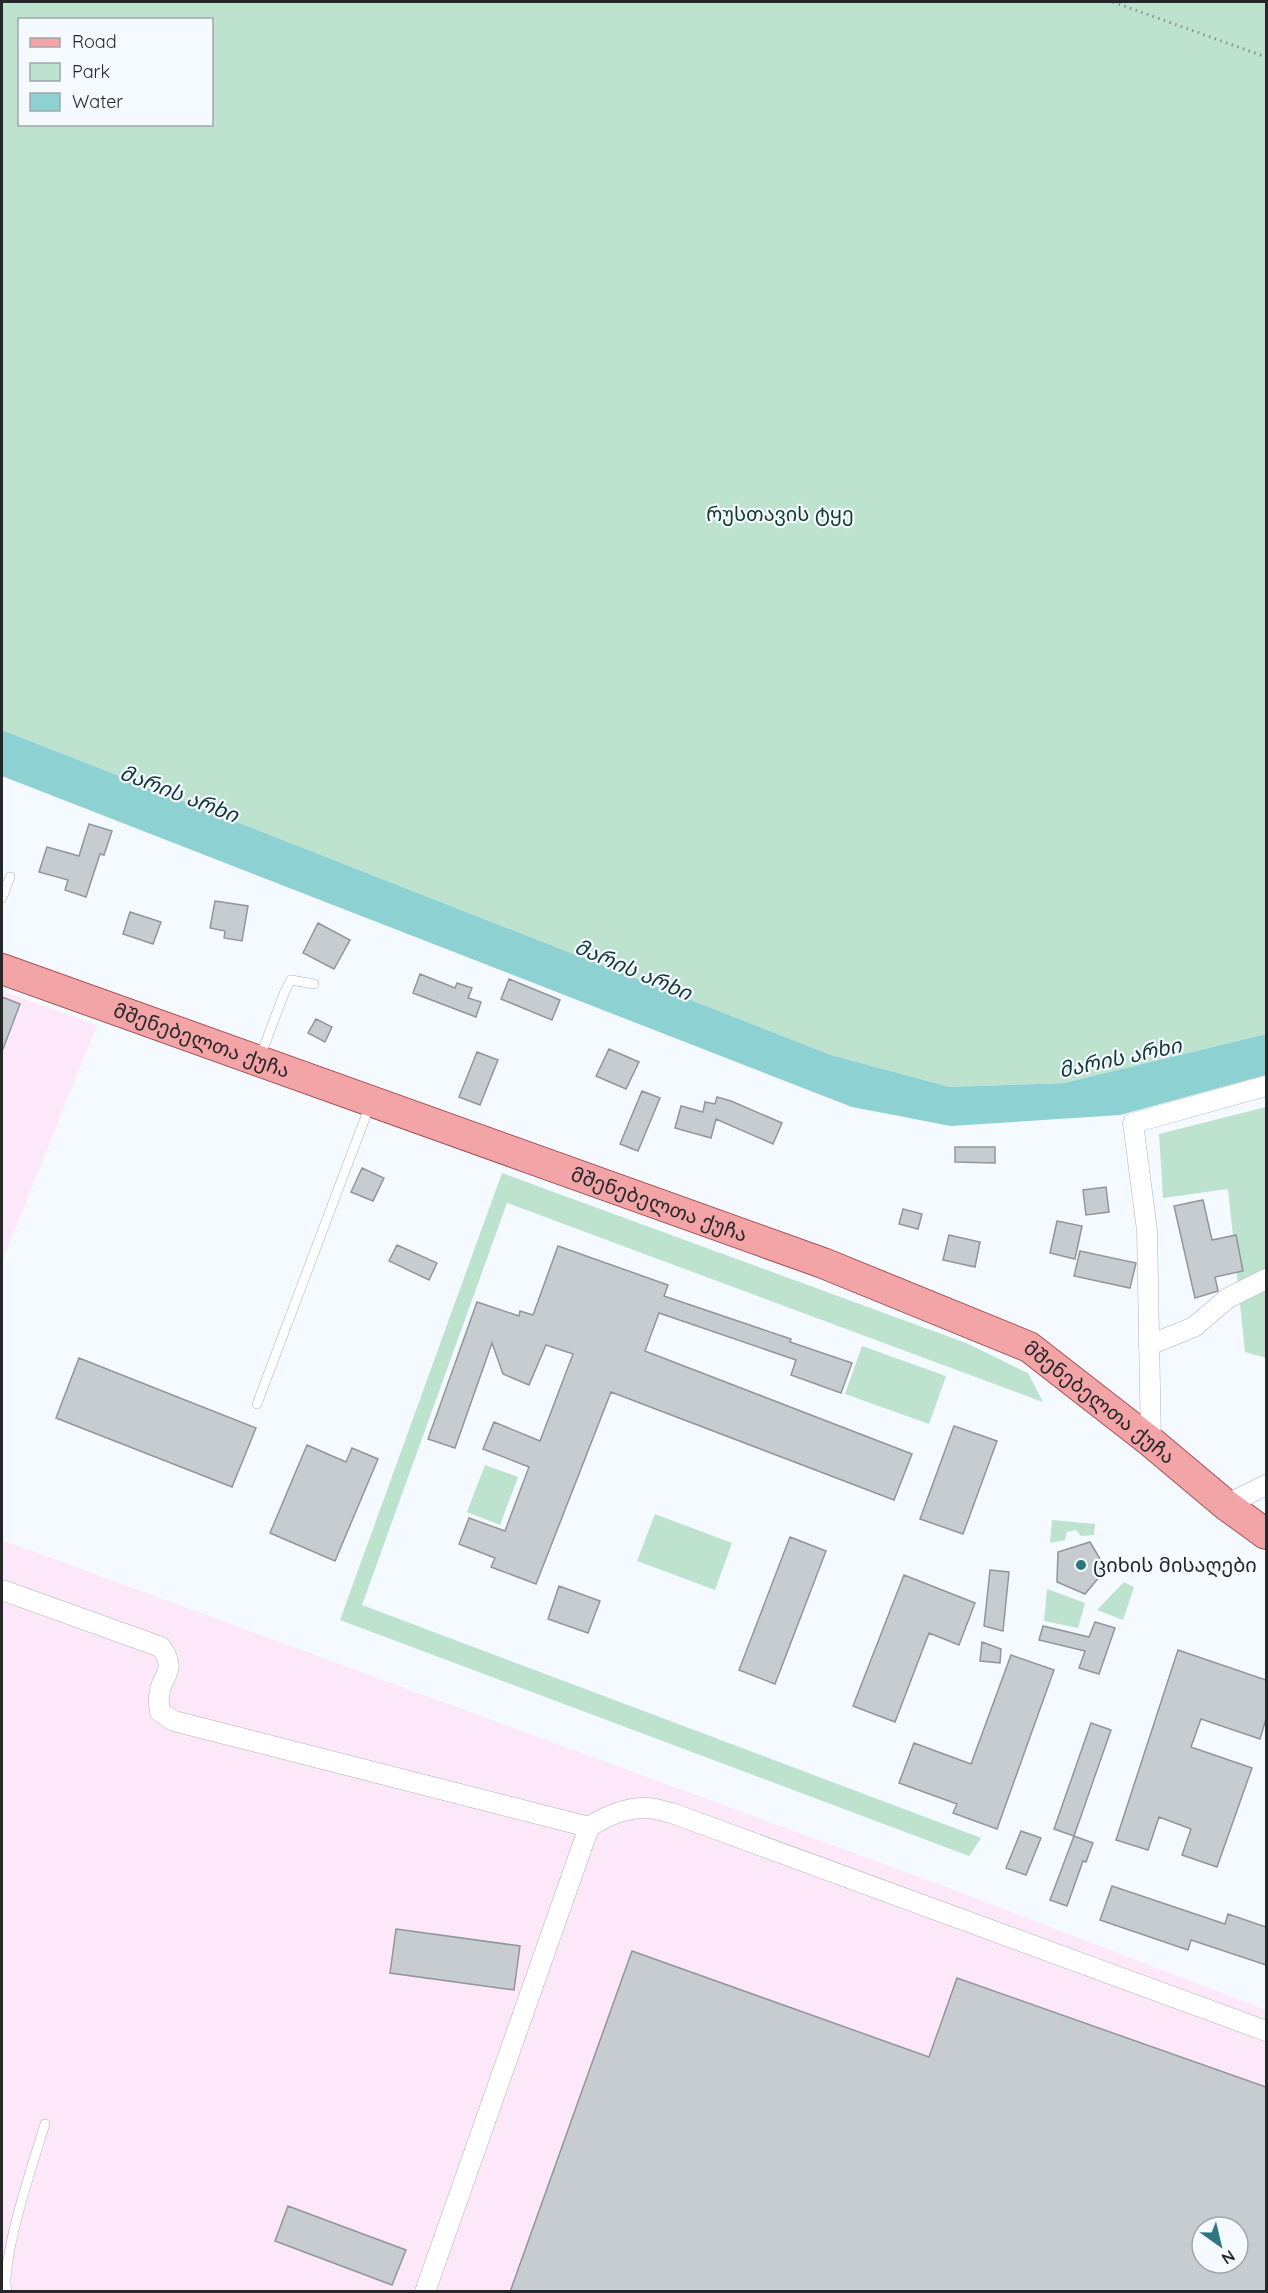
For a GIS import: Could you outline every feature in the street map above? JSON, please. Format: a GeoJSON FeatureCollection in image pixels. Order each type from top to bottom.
{"type":"FeatureCollection","features":[{"type":"Feature","properties":{"kind":"main road","name":"მშენებელთა ქუჩა"},"geometry":{"type":"LineString","coordinates":[[2,969],[822,1263],[1029,1347],[1151,1442],[1226,1505],[1266,1533]]}},
{"type":"Feature","properties":{"kind":"street"},"geometry":{"type":"LineString","coordinates":[[1151,1442],[1147,1230],[1133,1123],[1266,1086]]}},
{"type":"Feature","properties":{"kind":"street"},"geometry":{"type":"LineString","coordinates":[[1149,1345],[1194,1327],[1228,1298],[1266,1279]]}},
{"type":"Feature","properties":{"kind":"street"},"geometry":{"type":"LineString","coordinates":[[1226,1505],[1266,1485]]}},
{"type":"Feature","properties":{"kind":"street"},"geometry":{"type":"LineString","coordinates":[[2,1590],[161,1647],[169,1658],[169,1671],[158,1696],[160,1712],[174,1721],[589,1827]]}},
{"type":"Feature","properties":{"kind":"street"},"geometry":{"type":"LineString","coordinates":[[424,2292],[589,1827],[623,1811],[648,1808],[672,1813],[1266,2031]]}},
{"type":"Feature","properties":{"kind":"lane"},"geometry":{"type":"LineString","coordinates":[[2,898],[10,877]]}},
{"type":"Feature","properties":{"kind":"lane"},"geometry":{"type":"LineString","coordinates":[[258,1062],[291,980],[314,984]]}},
{"type":"Feature","properties":{"kind":"lane"},"geometry":{"type":"LineString","coordinates":[[257,1404],[371,1102]]}},
{"type":"Feature","properties":{"kind":"lane"},"geometry":{"type":"LineString","coordinates":[[7,2292],[4,2283],[5,2257],[45,2124]]}},
{"type":"Feature","properties":{"kind":"path"},"geometry":{"type":"LineString","coordinates":[[1113,2],[1266,57]]}},
{"type":"Feature","properties":{"kind":"shaded area"},"geometry":{"type":"Polygon","coordinates":[[[2,991],[97,1025],[2,1262],[2,991]]]}},
{"type":"Feature","properties":{"kind":"shaded area"},"geometry":{"type":"Polygon","coordinates":[[[2,1540],[957,1891],[1266,2010],[1266,2291],[2,2291],[2,1540]]]}},
{"type":"Feature","properties":{"kind":"green space","name":"რუსთავის ტყე"},"geometry":{"type":"Polygon","coordinates":[[[2,2],[1266,2],[1266,1034],[1064,1083],[950,1087],[831,1055],[2,730],[2,2]]]}},
{"type":"Feature","properties":{"kind":"green space"},"geometry":{"type":"Polygon","coordinates":[[[1266,1107],[1266,1358],[1245,1352],[1228,1189],[1163,1198],[1159,1134],[1266,1107]]]}},
{"type":"Feature","properties":{"kind":"green space"},"geometry":{"type":"Polygon","coordinates":[[[502,1173],[966,1343],[1028,1373],[1043,1402],[507,1203],[362,1605],[981,1838],[969,1856],[340,1620],[502,1173]]]}},
{"type":"Feature","properties":{"kind":"green space"},"geometry":{"type":"Polygon","coordinates":[[[862,1346],[946,1376],[929,1424],[845,1394],[862,1346]]]}},
{"type":"Feature","properties":{"kind":"green space"},"geometry":{"type":"Polygon","coordinates":[[[485,1465],[518,1477],[500,1525],[467,1512],[485,1465]]]}},
{"type":"Feature","properties":{"kind":"green space"},"geometry":{"type":"Polygon","coordinates":[[[655,1514],[732,1543],[715,1590],[637,1561],[655,1514]]]}},
{"type":"Feature","properties":{"kind":"green space"},"geometry":{"type":"Polygon","coordinates":[[[1052,1520],[1095,1524],[1094,1535],[1081,1536],[1076,1530],[1067,1532],[1065,1540],[1050,1543],[1052,1520]]]}},
{"type":"Feature","properties":{"kind":"green space"},"geometry":{"type":"Polygon","coordinates":[[[1124,1582],[1134,1587],[1123,1620],[1097,1610],[1124,1582]]]}},
{"type":"Feature","properties":{"kind":"green space"},"geometry":{"type":"Polygon","coordinates":[[[1047,1589],[1085,1603],[1078,1628],[1044,1621],[1047,1589]]]}},
{"type":"Feature","properties":{"kind":"water"},"geometry":{"type":"Polygon","coordinates":[[[2,730],[831,1055],[950,1087],[1064,1083],[1266,1034],[1266,1075],[1120,1115],[951,1126],[852,1107],[2,776],[2,730]]]}},
{"type":"Feature","properties":{"kind":"building"},"geometry":{"type":"Polygon","coordinates":[[[89,824],[112,831],[104,855],[100,854],[86,897],[65,890],[68,880],[39,872],[47,847],[79,856],[89,824]]]}},
{"type":"Feature","properties":{"kind":"building"},"geometry":{"type":"Polygon","coordinates":[[[215,901],[248,906],[242,941],[224,938],[225,931],[210,928],[215,901]]]}},
{"type":"Feature","properties":{"kind":"building"},"geometry":{"type":"Polygon","coordinates":[[[130,912],[161,922],[153,944],[123,934],[130,912]]]}},
{"type":"Feature","properties":{"kind":"building"},"geometry":{"type":"Polygon","coordinates":[[[318,923],[350,940],[334,969],[303,953],[318,923]]]}},
{"type":"Feature","properties":{"kind":"building"},"geometry":{"type":"Polygon","coordinates":[[[420,974],[455,988],[457,983],[472,988],[468,998],[481,1002],[476,1017],[413,993],[420,974]]]}},
{"type":"Feature","properties":{"kind":"building"},"geometry":{"type":"Polygon","coordinates":[[[509,979],[560,1000],[552,1020],[501,999],[509,979]]]}},
{"type":"Feature","properties":{"kind":"building"},"geometry":{"type":"Polygon","coordinates":[[[2,997],[20,1004],[3,1049],[2,1048],[2,997]]]}},
{"type":"Feature","properties":{"kind":"building"},"geometry":{"type":"Polygon","coordinates":[[[316,1019],[332,1027],[325,1042],[308,1033],[316,1019]]]}},
{"type":"Feature","properties":{"kind":"building"},"geometry":{"type":"Polygon","coordinates":[[[609,1049],[639,1062],[626,1089],[596,1076],[609,1049]]]}},
{"type":"Feature","properties":{"kind":"building"},"geometry":{"type":"Polygon","coordinates":[[[477,1052],[498,1060],[480,1105],[459,1097],[477,1052]]]}},
{"type":"Feature","properties":{"kind":"building"},"geometry":{"type":"Polygon","coordinates":[[[642,1091],[660,1098],[638,1151],[620,1144],[642,1091]]]}},
{"type":"Feature","properties":{"kind":"building"},"geometry":{"type":"Polygon","coordinates":[[[717,1097],[782,1123],[773,1144],[716,1119],[711,1138],[675,1128],[681,1106],[703,1112],[705,1102],[715,1104],[717,1097]]]}},
{"type":"Feature","properties":{"kind":"building"},"geometry":{"type":"Polygon","coordinates":[[[955,1147],[995,1147],[995,1163],[955,1162],[955,1147]]]}},
{"type":"Feature","properties":{"kind":"building"},"geometry":{"type":"Polygon","coordinates":[[[362,1168],[384,1178],[373,1201],[351,1192],[362,1168]]]}},
{"type":"Feature","properties":{"kind":"building"},"geometry":{"type":"Polygon","coordinates":[[[1106,1187],[1109,1212],[1086,1215],[1083,1190],[1106,1187]]]}},
{"type":"Feature","properties":{"kind":"building"},"geometry":{"type":"Polygon","coordinates":[[[1203,1200],[1212,1240],[1236,1235],[1243,1271],[1215,1277],[1218,1291],[1195,1298],[1174,1206],[1203,1200]]]}},
{"type":"Feature","properties":{"kind":"building"},"geometry":{"type":"Polygon","coordinates":[[[903,1209],[922,1214],[918,1229],[899,1224],[903,1209]]]}},
{"type":"Feature","properties":{"kind":"building"},"geometry":{"type":"Polygon","coordinates":[[[1057,1221],[1082,1226],[1075,1259],[1050,1253],[1057,1221]]]}},
{"type":"Feature","properties":{"kind":"building"},"geometry":{"type":"Polygon","coordinates":[[[949,1235],[980,1242],[975,1267],[943,1260],[949,1235]]]}},
{"type":"Feature","properties":{"kind":"building"},"geometry":{"type":"Polygon","coordinates":[[[397,1245],[437,1263],[429,1280],[389,1261],[397,1245]]]}},
{"type":"Feature","properties":{"kind":"building"},"geometry":{"type":"Polygon","coordinates":[[[558,1246],[668,1285],[664,1296],[791,1339],[790,1342],[852,1363],[841,1393],[791,1375],[796,1360],[659,1313],[645,1351],[912,1454],[894,1500],[611,1392],[536,1584],[491,1567],[495,1558],[459,1544],[469,1518],[505,1531],[529,1467],[483,1449],[494,1422],[540,1441],[573,1354],[546,1345],[529,1385],[503,1374],[492,1343],[455,1448],[428,1439],[477,1302],[519,1316],[520,1311],[533,1315],[558,1246]]]}},
{"type":"Feature","properties":{"kind":"building"},"geometry":{"type":"Polygon","coordinates":[[[1080,1251],[1136,1263],[1130,1288],[1074,1276],[1080,1251]]]}},
{"type":"Feature","properties":{"kind":"building"},"geometry":{"type":"Polygon","coordinates":[[[79,1358],[256,1428],[232,1487],[56,1418],[79,1358]]]}},
{"type":"Feature","properties":{"kind":"building"},"geometry":{"type":"Polygon","coordinates":[[[954,1426],[997,1441],[963,1534],[920,1519],[954,1426]]]}},
{"type":"Feature","properties":{"kind":"building"},"geometry":{"type":"Polygon","coordinates":[[[307,1445],[346,1462],[352,1448],[378,1459],[335,1561],[270,1533],[307,1445]]]}},
{"type":"Feature","properties":{"kind":"building"},"geometry":{"type":"Polygon","coordinates":[[[790,1537],[826,1551],[775,1684],[739,1670],[790,1537]]]}},
{"type":"Feature","properties":{"kind":"building","name":"ციხის მისაღები"},"geometry":{"type":"Polygon","coordinates":[[[1090,1542],[1106,1569],[1085,1594],[1057,1582],[1058,1552],[1090,1542]]]}},
{"type":"Feature","properties":{"kind":"building"},"geometry":{"type":"Polygon","coordinates":[[[990,1570],[1009,1572],[1003,1631],[984,1626],[990,1570]]]}},
{"type":"Feature","properties":{"kind":"building"},"geometry":{"type":"Polygon","coordinates":[[[904,1575],[975,1603],[959,1645],[929,1633],[895,1722],[853,1706],[904,1575]]]}},
{"type":"Feature","properties":{"kind":"building"},"geometry":{"type":"Polygon","coordinates":[[[559,1586],[600,1601],[588,1633],[548,1619],[559,1586]]]}},
{"type":"Feature","properties":{"kind":"building"},"geometry":{"type":"Polygon","coordinates":[[[1095,1622],[1115,1628],[1099,1674],[1079,1668],[1085,1651],[1039,1640],[1043,1626],[1089,1637],[1095,1622]]]}},
{"type":"Feature","properties":{"kind":"building"},"geometry":{"type":"Polygon","coordinates":[[[982,1642],[1001,1649],[1000,1663],[980,1661],[982,1642]]]}},
{"type":"Feature","properties":{"kind":"building"},"geometry":{"type":"Polygon","coordinates":[[[1178,1650],[1266,1680],[1266,1719],[1260,1739],[1201,1719],[1191,1747],[1252,1768],[1217,1867],[1182,1855],[1191,1829],[1159,1817],[1148,1850],[1116,1840],[1178,1650]]]}},
{"type":"Feature","properties":{"kind":"building"},"geometry":{"type":"Polygon","coordinates":[[[1011,1655],[1054,1670],[997,1829],[953,1813],[957,1804],[899,1783],[914,1743],[971,1764],[1011,1655]]]}},
{"type":"Feature","properties":{"kind":"building"},"geometry":{"type":"Polygon","coordinates":[[[1091,1723],[1111,1730],[1074,1836],[1054,1829],[1091,1723]]]}},
{"type":"Feature","properties":{"kind":"building"},"geometry":{"type":"Polygon","coordinates":[[[1021,1831],[1041,1838],[1026,1875],[1006,1868],[1021,1831]]]}},
{"type":"Feature","properties":{"kind":"building"},"geometry":{"type":"Polygon","coordinates":[[[1074,1836],[1093,1843],[1086,1862],[1083,1861],[1067,1906],[1050,1900],[1074,1836]]]}},
{"type":"Feature","properties":{"kind":"building"},"geometry":{"type":"Polygon","coordinates":[[[1112,1886],[1225,1924],[1228,1914],[1266,1927],[1266,1965],[1191,1940],[1188,1950],[1100,1920],[1112,1886]]]}},
{"type":"Feature","properties":{"kind":"building"},"geometry":{"type":"Polygon","coordinates":[[[396,1929],[520,1946],[514,1990],[390,1973],[396,1929]]]}},
{"type":"Feature","properties":{"kind":"building"},"geometry":{"type":"Polygon","coordinates":[[[632,1951],[929,2057],[957,1978],[1266,2087],[1266,2292],[510,2292],[632,1951]]]}},
{"type":"Feature","properties":{"kind":"building"},"geometry":{"type":"Polygon","coordinates":[[[288,2206],[406,2250],[392,2285],[275,2241],[288,2206]]]}},
{"type":"Feature","properties":{"kind":"place","name":"ციხის მისაღები"},"geometry":{"type":"Point","coordinates":[1081,1565]}},
{"type":"Feature","properties":{"kind":"water label","name":"მარის არხი"},"geometry":{"type":"Point","coordinates":[179,794]}},
{"type":"Feature","properties":{"kind":"water label","name":"მარის არხი"},"geometry":{"type":"Point","coordinates":[633,970]}},
{"type":"Feature","properties":{"kind":"water label","name":"მარის არხი"},"geometry":{"type":"Point","coordinates":[1120,1058]}}]}
